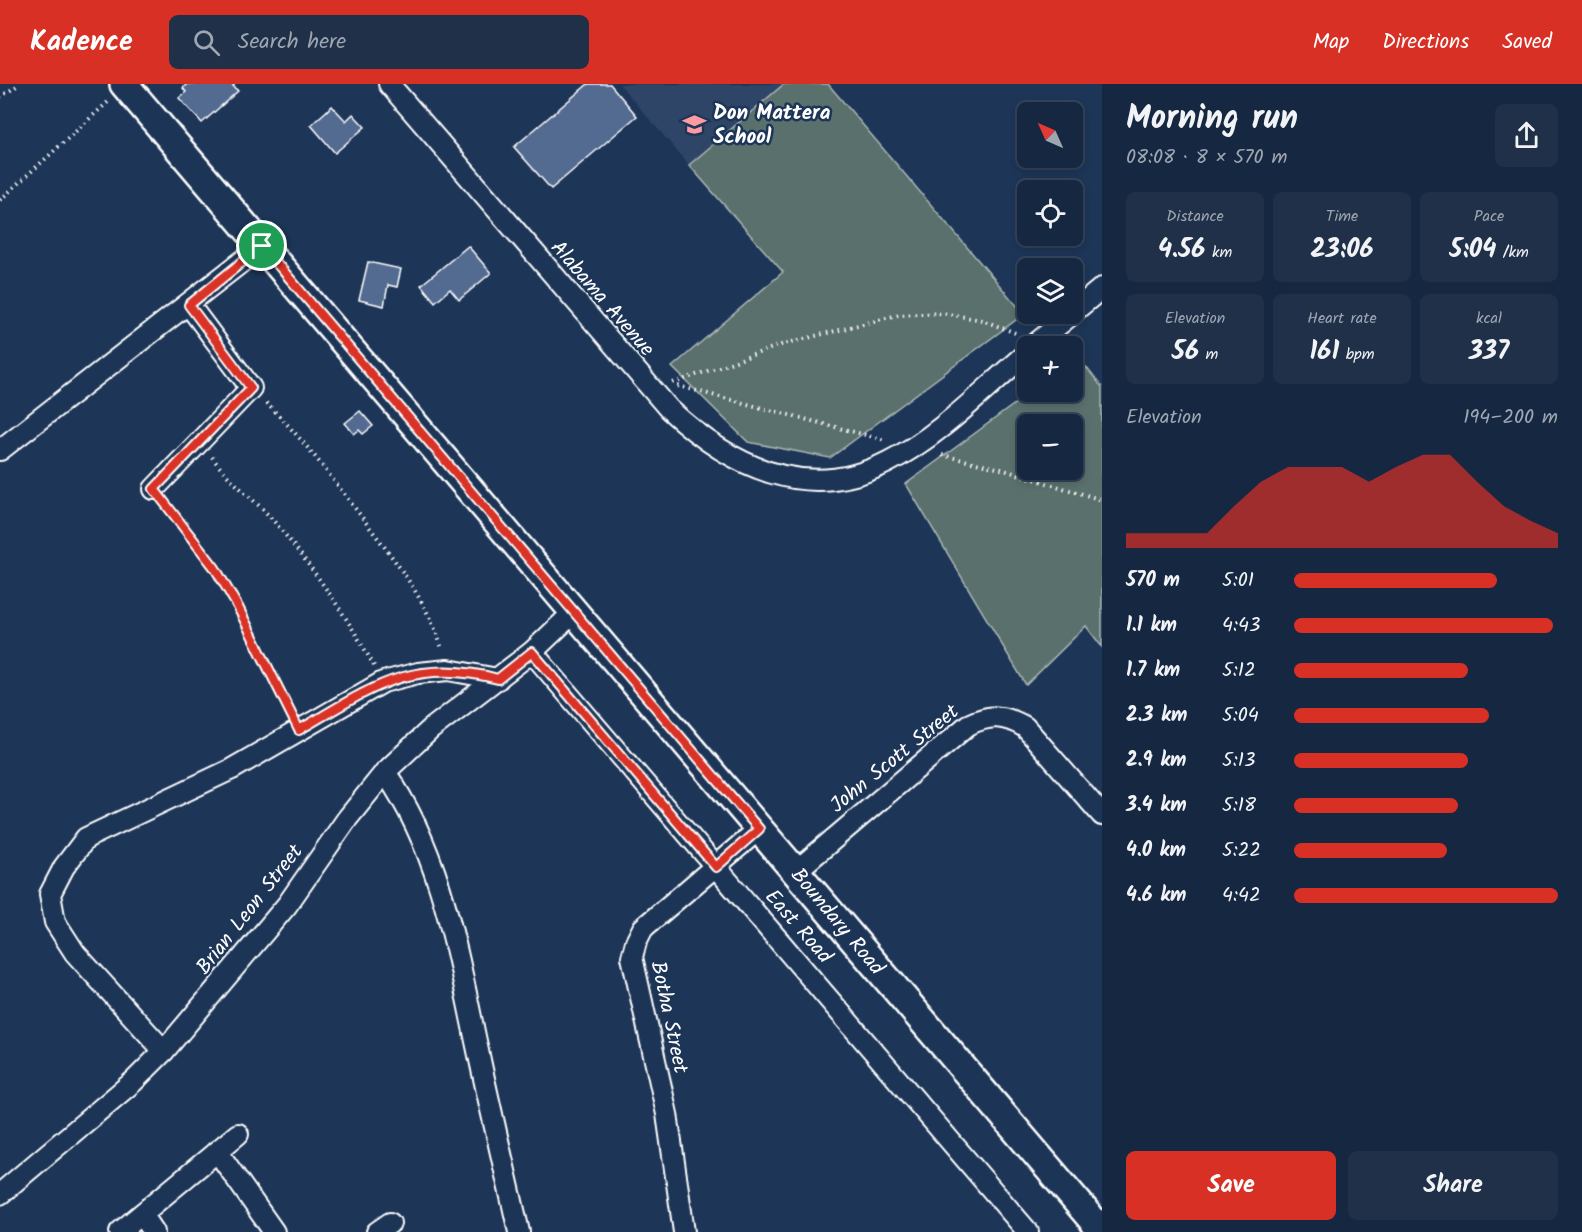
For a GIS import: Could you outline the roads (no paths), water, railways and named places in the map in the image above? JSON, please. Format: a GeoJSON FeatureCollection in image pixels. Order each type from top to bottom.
{"type":"FeatureCollection","features":[{"type":"Feature","properties":{"kind":"street","name":"Alabama Avenue"},"geometry":{"type":"LineString","coordinates":[[388,84],[647,386],[689,428],[724,453],[768,472],[787,477],[823,479],[877,468],[911,448],[1017,360]]}},
{"type":"Feature","properties":{"kind":"street","name":"Boundary Road"},"geometry":{"type":"LineString","coordinates":[[117,92],[262,246],[1102,1231]]}},
{"type":"Feature","properties":{"kind":"street"},"geometry":{"type":"LineString","coordinates":[[0,450],[262,246]]}},
{"type":"Feature","properties":{"kind":"street","name":"Alabama Avenue"},"geometry":{"type":"LineString","coordinates":[[1083,304],[1102,288]]}},
{"type":"Feature","properties":{"kind":"street"},"geometry":{"type":"LineString","coordinates":[[154,489],[251,388],[189,305]]}},
{"type":"Feature","properties":{"kind":"street","name":"Alabama Avenue"},"geometry":{"type":"LineString","coordinates":[[1046,336],[1059,324]]}},
{"type":"Feature","properties":{"kind":"street"},"geometry":{"type":"LineString","coordinates":[[532,652],[573,613]]}},
{"type":"Feature","properties":{"kind":"street","name":"Brian Leon Street"},"geometry":{"type":"LineString","coordinates":[[0,1194],[134,1081],[164,1051],[287,904],[347,819],[385,772],[431,729],[532,652]]}},
{"type":"Feature","properties":{"kind":"street","name":"East Road"},"geometry":{"type":"LineString","coordinates":[[532,652],[1028,1232]]}},
{"type":"Feature","properties":{"kind":"street"},"geometry":{"type":"LineString","coordinates":[[164,1051],[75,953],[55,922],[50,894],[64,867],[86,838],[232,769],[383,682],[418,673],[448,670],[498,679]]}},
{"type":"Feature","properties":{"kind":"street","name":"John Scott Street"},"geometry":{"type":"LineString","coordinates":[[796,871],[968,725],[997,716],[1010,718],[1025,727],[1102,815]]}},
{"type":"Feature","properties":{"kind":"street"},"geometry":{"type":"LineString","coordinates":[[385,772],[412,816],[440,890],[459,964],[519,1232]]}},
{"type":"Feature","properties":{"kind":"street","name":"Botha Street"},"geometry":{"type":"LineString","coordinates":[[684,1232],[666,1114],[632,957],[643,928],[759,829]]}},
{"type":"Feature","properties":{"kind":"street"},"geometry":{"type":"LineString","coordinates":[[120,1232],[238,1134]]}},
{"type":"Feature","properties":{"kind":"street"},"geometry":{"type":"LineString","coordinates":[[217,1152],[273,1232]]}},
{"type":"Feature","properties":{"kind":"street"},"geometry":{"type":"LineString","coordinates":[[142,1214],[154,1232]]}},
{"type":"Feature","properties":{"kind":"place","name":"Don Mattera School"},"geometry":{"type":"Point","coordinates":[695,124]}}]}
